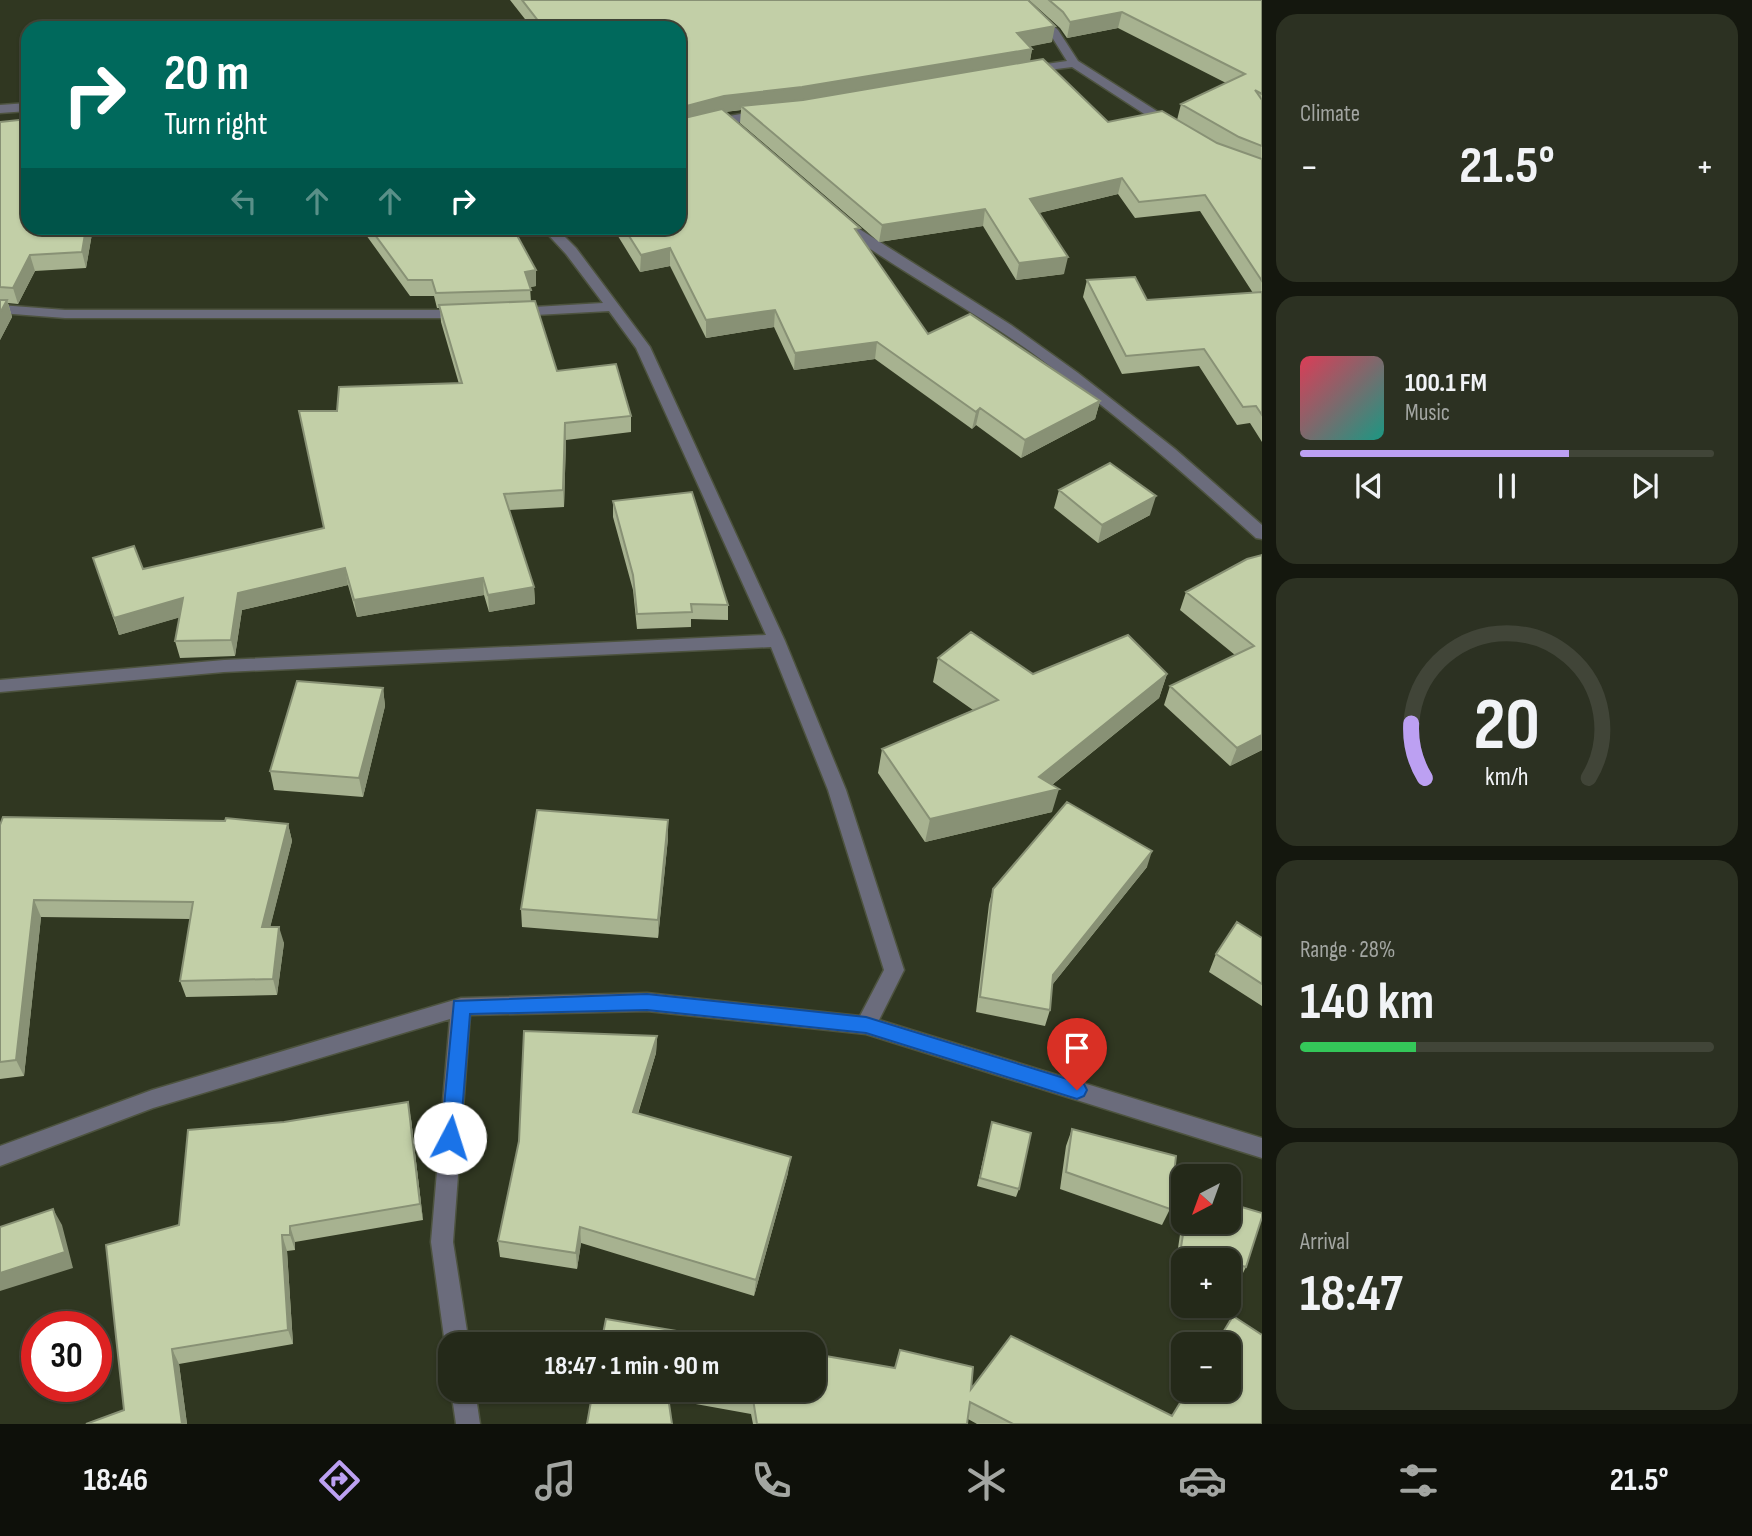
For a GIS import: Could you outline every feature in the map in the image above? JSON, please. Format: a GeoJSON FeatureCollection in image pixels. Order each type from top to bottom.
{"type":"FeatureCollection","features":[{"type":"Feature","properties":{"kind":"street"},"geometry":{"type":"LineString","coordinates":[[1018,0],[1054,32],[1074,63],[1186,134]]}},
{"type":"Feature","properties":{"kind":"street"},"geometry":{"type":"LineString","coordinates":[[1019,72],[1074,63]]}},
{"type":"Feature","properties":{"kind":"street"},"geometry":{"type":"LineString","coordinates":[[0,109],[21,108]]}},
{"type":"Feature","properties":{"kind":"street"},"geometry":{"type":"LineString","coordinates":[[686,127],[724,119],[777,113]]}},
{"type":"Feature","properties":{"kind":"street"},"geometry":{"type":"LineString","coordinates":[[724,119],[744,136]]}},
{"type":"Feature","properties":{"kind":"street"},"geometry":{"type":"LineString","coordinates":[[832,213],[875,249],[996,321],[1096,391],[1262,534]]}},
{"type":"Feature","properties":{"kind":"street"},"geometry":{"type":"LineString","coordinates":[[555,235],[643,347],[777,641],[838,790],[894,970],[866,1025]]}},
{"type":"Feature","properties":{"kind":"street"},"geometry":{"type":"LineString","coordinates":[[507,313],[614,307]]}},
{"type":"Feature","properties":{"kind":"street"},"geometry":{"type":"LineString","coordinates":[[0,309],[65,314],[480,315]]}},
{"type":"Feature","properties":{"kind":"street"},"geometry":{"type":"LineString","coordinates":[[0,686],[224,666],[777,641]]}},
{"type":"Feature","properties":{"kind":"street"},"geometry":{"type":"LineString","coordinates":[[0,1156],[152,1099],[461,1007],[647,1002],[866,1025],[1262,1148]]}},
{"type":"Feature","properties":{"kind":"street"},"geometry":{"type":"LineString","coordinates":[[455,1332],[442,1242],[461,1007]]}},
{"type":"Feature","properties":{"kind":"street"},"geometry":{"type":"LineString","coordinates":[[465,1402],[468,1424]]}},
{"type":"Feature","properties":{"kind":"building"},"geometry":{"type":"Polygon","coordinates":[[[522,0],[1028,0],[1055,26],[1017,33],[1032,49],[802,87],[724,96],[686,106],[686,21],[538,21],[522,0]]]}},
{"type":"Feature","properties":{"kind":"building"},"geometry":{"type":"Polygon","coordinates":[[[1049,0],[1262,0],[1262,94],[1255,90],[1262,100],[1262,146],[1239,137],[1181,104],[1245,74],[1122,12],[1070,22],[1049,0]]]}},
{"type":"Feature","properties":{"kind":"building"},"geometry":{"type":"Polygon","coordinates":[[[1043,59],[1108,122],[1162,111],[1217,143],[1262,159],[1262,281],[1205,195],[1139,202],[1122,178],[1030,199],[1068,257],[1019,263],[985,209],[882,225],[741,106],[803,100],[1043,59]]]}},
{"type":"Feature","properties":{"kind":"building"},"geometry":{"type":"Polygon","coordinates":[[[722,109],[860,228],[855,229],[928,334],[970,314],[1100,401],[1025,440],[980,408],[976,412],[877,342],[795,353],[775,310],[706,320],[670,248],[641,255],[628,235],[686,235],[686,118],[722,109]]]}},
{"type":"Feature","properties":{"kind":"building"},"geometry":{"type":"Polygon","coordinates":[[[21,120],[21,235],[85,235],[82,252],[30,255],[13,288],[0,287],[0,122],[21,120]]]}},
{"type":"Feature","properties":{"kind":"building"},"geometry":{"type":"Polygon","coordinates":[[[375,235],[517,235],[536,270],[525,272],[531,290],[436,293],[432,280],[408,280],[375,235]]]}},
{"type":"Feature","properties":{"kind":"building"},"geometry":{"type":"Polygon","coordinates":[[[1135,277],[1147,300],[1262,292],[1262,415],[1256,406],[1243,407],[1204,349],[1126,356],[1087,280],[1135,277]]]}},
{"type":"Feature","properties":{"kind":"building"},"geometry":{"type":"Polygon","coordinates":[[[0,300],[7,300],[0,313],[0,300]]]}},
{"type":"Feature","properties":{"kind":"building"},"geometry":{"type":"Polygon","coordinates":[[[535,301],[557,371],[616,364],[631,416],[565,423],[563,490],[504,494],[534,587],[488,595],[483,578],[354,600],[345,568],[238,593],[231,640],[175,641],[183,598],[114,618],[93,558],[134,546],[143,569],[324,528],[299,411],[337,411],[339,387],[462,383],[439,305],[535,301]]]}},
{"type":"Feature","properties":{"kind":"building"},"geometry":{"type":"Polygon","coordinates":[[[1110,463],[1156,496],[1102,525],[1059,490],[1110,463]]]}},
{"type":"Feature","properties":{"kind":"building"},"geometry":{"type":"Polygon","coordinates":[[[692,492],[728,605],[691,604],[692,612],[637,614],[633,575],[613,501],[692,492]]]}},
{"type":"Feature","properties":{"kind":"building"},"geometry":{"type":"Polygon","coordinates":[[[1262,555],[1262,735],[1237,748],[1170,686],[1254,646],[1186,592],[1247,559],[1262,555]]]}},
{"type":"Feature","properties":{"kind":"building"},"geometry":{"type":"Polygon","coordinates":[[[971,632],[1033,674],[1128,635],[1167,674],[1039,777],[1059,789],[930,819],[882,749],[998,700],[938,658],[971,632]]]}},
{"type":"Feature","properties":{"kind":"building"},"geometry":{"type":"Polygon","coordinates":[[[297,681],[383,688],[359,778],[270,771],[297,681]]]}},
{"type":"Feature","properties":{"kind":"building"},"geometry":{"type":"Polygon","coordinates":[[[1067,802],[1152,851],[1053,975],[1050,1010],[980,997],[993,889],[1067,802]]]}},
{"type":"Feature","properties":{"kind":"building"},"geometry":{"type":"Polygon","coordinates":[[[537,810],[668,820],[658,920],[521,909],[537,810]]]}},
{"type":"Feature","properties":{"kind":"building"},"geometry":{"type":"Polygon","coordinates":[[[3,817],[225,821],[226,818],[288,824],[262,927],[279,927],[273,979],[180,981],[193,902],[34,900],[16,1060],[0,1062],[0,825],[3,817]]]}},
{"type":"Feature","properties":{"kind":"building"},"geometry":{"type":"Polygon","coordinates":[[[1237,922],[1262,938],[1262,984],[1216,954],[1237,922]]]}},
{"type":"Feature","properties":{"kind":"building"},"geometry":{"type":"Polygon","coordinates":[[[524,1031],[657,1036],[633,1112],[791,1157],[756,1280],[580,1227],[576,1253],[498,1241],[519,1141],[524,1031]]]}},
{"type":"Feature","properties":{"kind":"building"},"geometry":{"type":"Polygon","coordinates":[[[408,1102],[420,1204],[290,1226],[290,1235],[282,1235],[288,1330],[172,1349],[182,1424],[86,1424],[124,1410],[106,1245],[179,1225],[188,1130],[284,1122],[408,1102]]]}},
{"type":"Feature","properties":{"kind":"building"},"geometry":{"type":"Polygon","coordinates":[[[992,1122],[1031,1133],[1019,1189],[980,1178],[992,1122]]]}},
{"type":"Feature","properties":{"kind":"building"},"geometry":{"type":"Polygon","coordinates":[[[1072,1129],[1176,1156],[1175,1164],[1171,1164],[1170,1209],[1066,1172],[1072,1129]]]}},
{"type":"Feature","properties":{"kind":"building"},"geometry":{"type":"Polygon","coordinates":[[[1241,1207],[1262,1213],[1246,1267],[1241,1266],[1241,1248],[1181,1247],[1183,1234],[1241,1234],[1241,1207]]]}},
{"type":"Feature","properties":{"kind":"building"},"geometry":{"type":"Polygon","coordinates":[[[53,1209],[65,1252],[0,1273],[0,1227],[53,1209]]]}},
{"type":"Feature","properties":{"kind":"building"},"geometry":{"type":"Polygon","coordinates":[[[1232,1318],[1236,1318],[1262,1335],[1262,1424],[1013,1424],[970,1402],[967,1424],[757,1424],[753,1402],[826,1402],[826,1356],[895,1368],[900,1350],[973,1367],[971,1389],[1011,1336],[1172,1416],[1181,1402],[1241,1402],[1241,1332],[1223,1332],[1232,1318]]]}},
{"type":"Feature","properties":{"kind":"building"},"geometry":{"type":"Polygon","coordinates":[[[606,1319],[682,1332],[603,1332],[606,1319]]]}},
{"type":"Feature","properties":{"kind":"building"},"geometry":{"type":"Polygon","coordinates":[[[591,1402],[669,1402],[672,1424],[587,1424],[591,1402]]]}},
{"type":"Feature","properties":{"kind":"route"},"geometry":{"type":"LineString","coordinates":[[450,1138],[461,1007],[647,1002],[866,1025],[1077,1090]]}}]}
